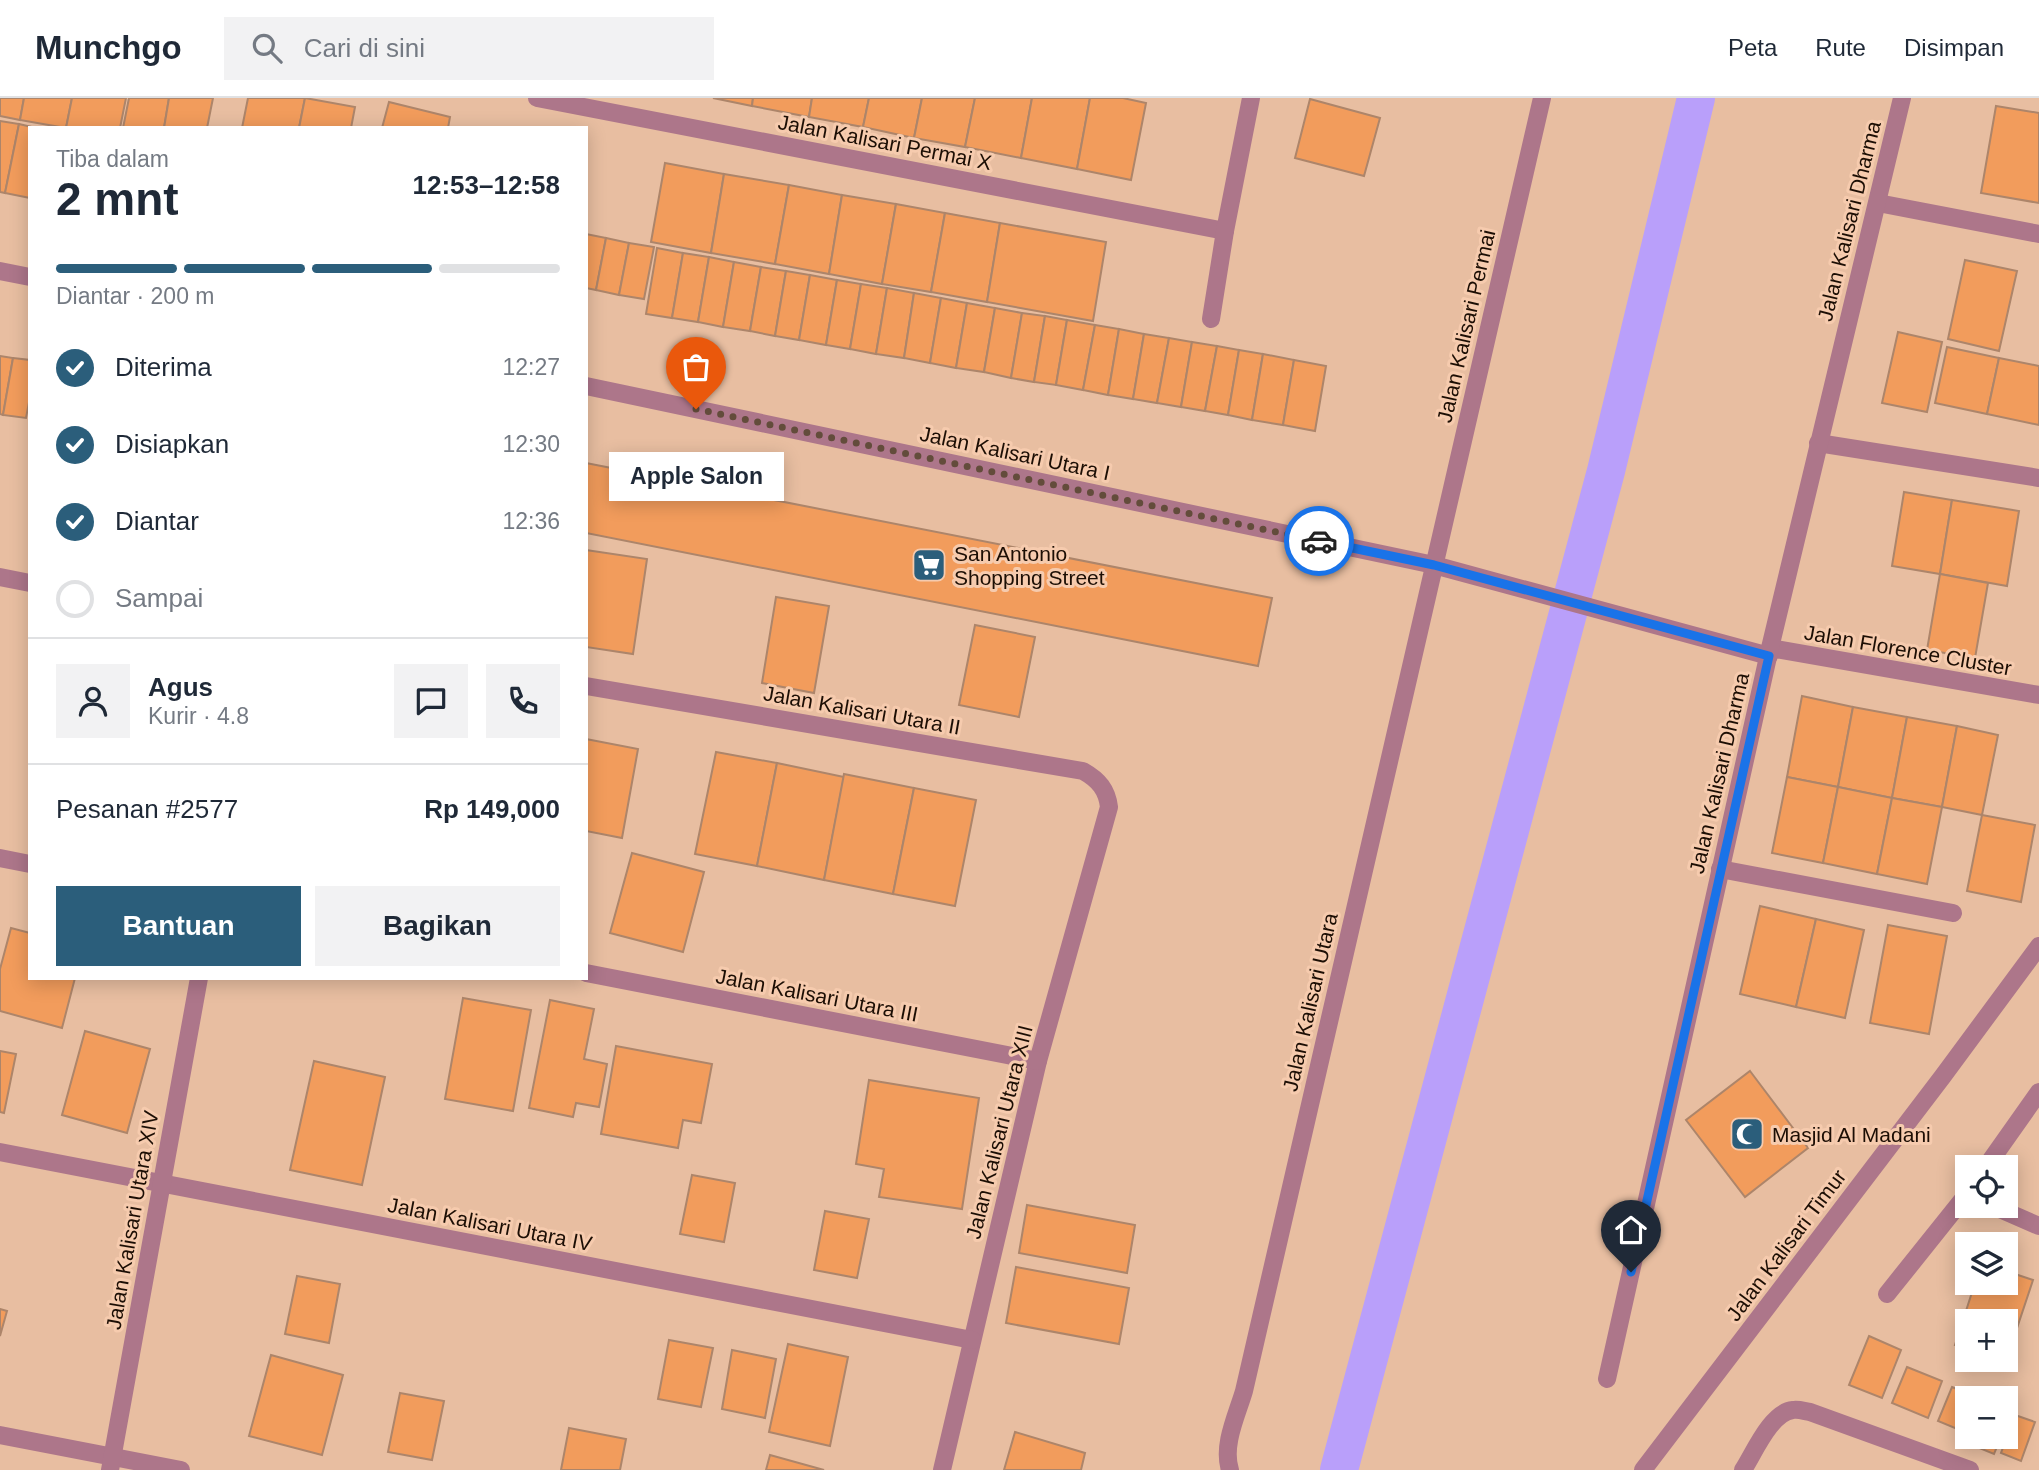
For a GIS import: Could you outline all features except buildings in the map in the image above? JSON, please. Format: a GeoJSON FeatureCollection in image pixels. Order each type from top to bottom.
{"type":"FeatureCollection","features":[{"type":"Feature","properties":{"kind":"street","name":"Jalan Kalisari Permai X"},"geometry":{"type":"LineString","coordinates":[[537,98],[1225,231]]}},
{"type":"Feature","properties":{"kind":"street"},"geometry":{"type":"LineString","coordinates":[[1211,319],[1251,98]]}},
{"type":"Feature","properties":{"kind":"street","name":"Jalan Kalisari Permai"},"geometry":{"type":"LineString","coordinates":[[1443,568],[1542,98]]}},
{"type":"Feature","properties":{"kind":"street","name":"Jalan Kalisari Dharma"},"geometry":{"type":"LineString","coordinates":[[1607,1379],[1769,652],[1902,98]]}},
{"type":"Feature","properties":{"kind":"street"},"geometry":{"type":"LineString","coordinates":[[1878,203],[2039,234]]}},
{"type":"Feature","properties":{"kind":"street"},"geometry":{"type":"LineString","coordinates":[[0,271],[28,277]]}},
{"type":"Feature","properties":{"kind":"street","name":"Jalan Kalisari Utara I"},"geometry":{"type":"LineString","coordinates":[[588,386],[1443,568],[1711,641]]}},
{"type":"Feature","properties":{"kind":"street"},"geometry":{"type":"LineString","coordinates":[[1818,443],[2039,478]]}},
{"type":"Feature","properties":{"kind":"street","name":"Jalan Kalisari Utara"},"geometry":{"type":"LineString","coordinates":[[1230,1470],[1227,1448],[1244,1391],[1443,568]]}},
{"type":"Feature","properties":{"kind":"street"},"geometry":{"type":"LineString","coordinates":[[0,577],[28,583]]}},
{"type":"Feature","properties":{"kind":"street","name":"Jalan Florence Cluster"},"geometry":{"type":"LineString","coordinates":[[1711,641],[2039,695]]}},
{"type":"Feature","properties":{"kind":"street","name":"Jalan Kalisari Utara II"},"geometry":{"type":"LineString","coordinates":[[588,686],[1083,771],[1098,781],[1108,794],[1109,807]]}},
{"type":"Feature","properties":{"kind":"street","name":"Jalan Kalisari Utara XIII"},"geometry":{"type":"LineString","coordinates":[[942,1470],[1038,1061],[1109,807]]}},
{"type":"Feature","properties":{"kind":"street"},"geometry":{"type":"LineString","coordinates":[[0,858],[28,864]]}},
{"type":"Feature","properties":{"kind":"street"},"geometry":{"type":"LineString","coordinates":[[1720,869],[1953,913]]}},
{"type":"Feature","properties":{"kind":"street","name":"Jalan Kalisari Timur"},"geometry":{"type":"LineString","coordinates":[[1643,1470],[2039,946]]}},
{"type":"Feature","properties":{"kind":"street","name":"Jalan Kalisari Utara III"},"geometry":{"type":"LineString","coordinates":[[588,973],[1038,1061]]}},
{"type":"Feature","properties":{"kind":"street","name":"Jalan Kalisari Utara XIV"},"geometry":{"type":"LineString","coordinates":[[111,1463],[199,980]]}},
{"type":"Feature","properties":{"kind":"street"},"geometry":{"type":"LineString","coordinates":[[1994,1155],[2039,1092]]}},
{"type":"Feature","properties":{"kind":"street","name":"Jalan Kalisari Utara IV"},"geometry":{"type":"LineString","coordinates":[[0,1153],[972,1339]]}},
{"type":"Feature","properties":{"kind":"street"},"geometry":{"type":"LineString","coordinates":[[1887,1294],[1955,1209]]}},
{"type":"Feature","properties":{"kind":"street"},"geometry":{"type":"LineString","coordinates":[[2018,1217],[2039,1226]]}},
{"type":"Feature","properties":{"kind":"street"},"geometry":{"type":"LineString","coordinates":[[1743,1470],[1773,1421],[1785,1412],[1793,1410],[1810,1412],[1970,1470]]}},
{"type":"Feature","properties":{"kind":"street"},"geometry":{"type":"LineString","coordinates":[[0,1436],[111,1463],[181,1470]]}},
{"type":"Feature","properties":{"kind":"waterway"},"geometry":{"type":"LineString","coordinates":[[1339,1470],[1606,471],[1696,98]]}},
{"type":"Feature","properties":{"kind":"way so far"},"geometry":{"type":"LineString","coordinates":[[696,409],[1319,541]]}},
{"type":"Feature","properties":{"kind":"place","name":"Apple Salon"},"geometry":{"type":"Point","coordinates":[696,409]}},
{"type":"Feature","properties":{"kind":"place","name":"San Antonio Shopping Street"},"geometry":{"type":"Point","coordinates":[929,565]}},
{"type":"Feature","properties":{"kind":"place","name":"Masjid Al Madani"},"geometry":{"type":"Point","coordinates":[1747,1134]}},
{"type":"Feature","properties":{"kind":"route"},"geometry":{"type":"LineString","coordinates":[[1319,541],[1434,565],[1769,656],[1631,1272]]}}]}
